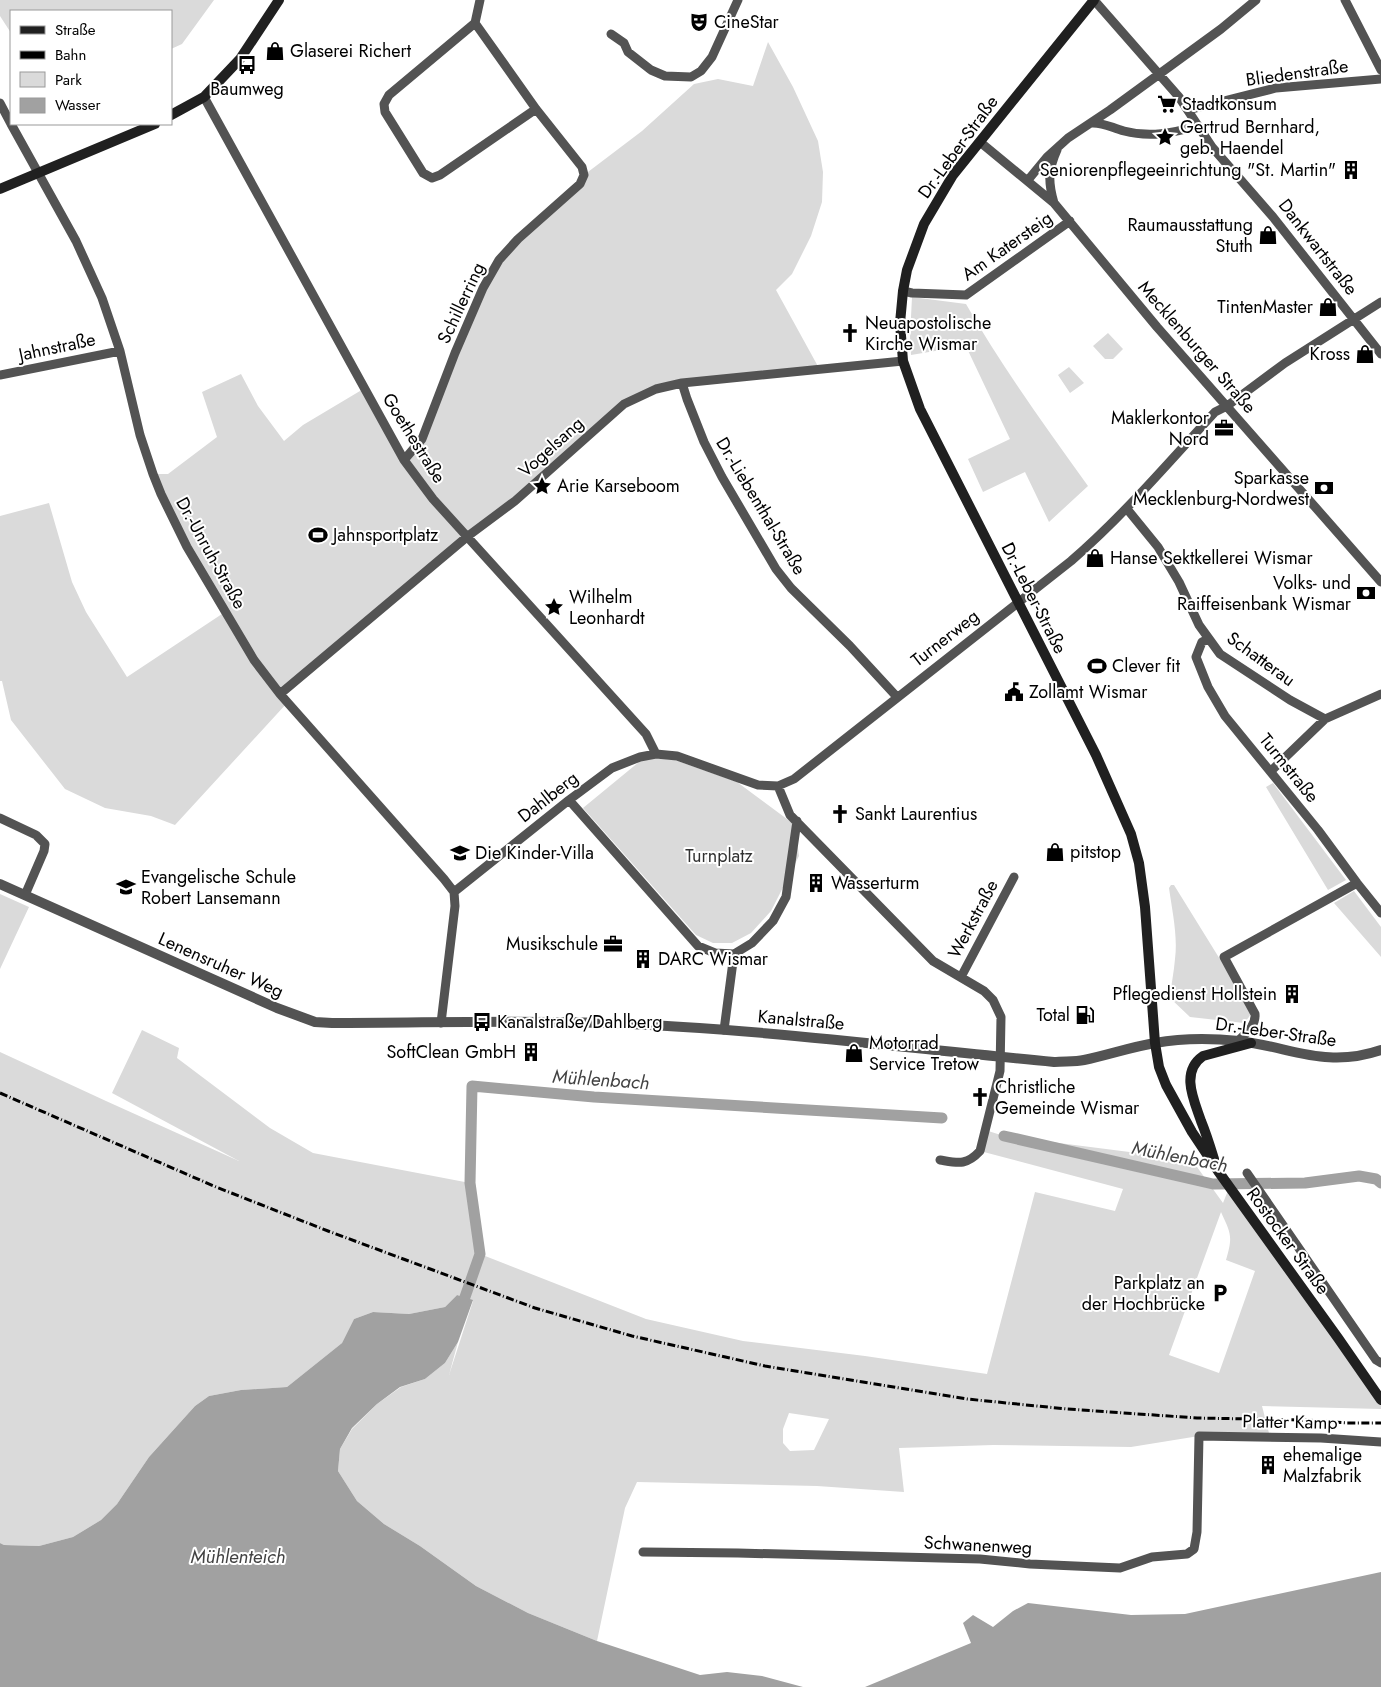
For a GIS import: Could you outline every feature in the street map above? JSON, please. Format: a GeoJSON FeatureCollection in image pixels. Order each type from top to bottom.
{"type":"FeatureCollection","features":[{"type":"Feature","properties":{"kind":"main road","name":"Dr.-Leber-Straße"},"geometry":{"type":"LineString","coordinates":[[1093,0],[953,175],[924,224],[907,270],[900,323],[903,361],[920,409],[1096,755],[1114,794],[1135,848],[1142,880],[1146,916],[1155,1043]]}},
{"type":"Feature","properties":{"kind":"main road"},"geometry":{"type":"LineString","coordinates":[[172,114],[204,97],[240,59],[275,2]]}},
{"type":"Feature","properties":{"kind":"main road"},"geometry":{"type":"LineString","coordinates":[[0,190],[38,172],[152,125]]}},
{"type":"Feature","properties":{"kind":"main road","name":"Rostocker Straße"},"geometry":{"type":"LineString","coordinates":[[1155,1043],[1159,1067],[1166,1085],[1192,1132],[1381,1400]]}},
{"type":"Feature","properties":{"kind":"main road"},"geometry":{"type":"LineString","coordinates":[[1218,1171],[1191,1094],[1191,1072],[1198,1060],[1203,1056],[1251,1043]]}},
{"type":"Feature","properties":{"kind":"street"},"geometry":{"type":"LineString","coordinates":[[480,0],[475,23],[389,95],[384,104],[385,112],[423,173],[432,178],[440,175],[536,109]]}},
{"type":"Feature","properties":{"kind":"street"},"geometry":{"type":"LineString","coordinates":[[611,34],[624,43],[628,52],[651,70],[665,76],[691,77],[701,71],[712,57],[738,0]]}},
{"type":"Feature","properties":{"kind":"street","name":"Dankwartstraße"},"geometry":{"type":"LineString","coordinates":[[1093,0],[1159,74],[1188,110],[1212,146],[1273,217],[1381,354]]}},
{"type":"Feature","properties":{"kind":"street"},"geometry":{"type":"LineString","coordinates":[[1028,180],[1047,157],[1060,146],[1221,29],[1256,0]]}},
{"type":"Feature","properties":{"kind":"street"},"geometry":{"type":"LineString","coordinates":[[1345,0],[1381,70]]}},
{"type":"Feature","properties":{"kind":"street","name":"Schillerring"},"geometry":{"type":"LineString","coordinates":[[404,460],[422,439],[455,353],[483,288],[499,260],[518,239],[580,184],[584,176],[582,167],[536,109],[475,23]]}},
{"type":"Feature","properties":{"kind":"street","name":"Bliedenstraße"},"geometry":{"type":"LineString","coordinates":[[1188,110],[1276,88],[1381,78]]}},
{"type":"Feature","properties":{"kind":"street","name":"Goethestraße"},"geometry":{"type":"LineString","coordinates":[[204,97],[404,460],[433,499],[646,734],[656,754]]}},
{"type":"Feature","properties":{"kind":"street","name":"Dr.-Unruh-Straße"},"geometry":{"type":"LineString","coordinates":[[0,104],[10,122]]}},
{"type":"Feature","properties":{"kind":"street"},"geometry":{"type":"LineString","coordinates":[[1110,110],[1107,118],[1111,127]]}},
{"type":"Feature","properties":{"kind":"street"},"geometry":{"type":"LineString","coordinates":[[1090,123],[1102,123],[1126,132],[1151,135],[1164,134],[1197,126]]}},
{"type":"Feature","properties":{"kind":"street","name":"Dr.-Unruh-Straße"},"geometry":{"type":"LineString","coordinates":[[12,125],[76,241],[102,298],[120,351],[140,435],[158,487],[187,547],[254,660],[280,694],[454,892]]}},
{"type":"Feature","properties":{"kind":"street","name":"Mecklenburger Straße"},"geometry":{"type":"LineString","coordinates":[[980,142],[1054,203],[1111,274],[1381,582]]}},
{"type":"Feature","properties":{"kind":"street"},"geometry":{"type":"LineString","coordinates":[[1054,203],[1049,178],[1053,158],[1060,146]]}},
{"type":"Feature","properties":{"kind":"street","name":"Am Katersteig"},"geometry":{"type":"LineString","coordinates":[[903,292],[966,295],[1070,221]]}},
{"type":"Feature","properties":{"kind":"street","name":"Turnerweg"},"geometry":{"type":"LineString","coordinates":[[778,786],[794,779],[1077,556],[1127,509],[1215,412],[1227,406],[1285,363],[1381,302]]}},
{"type":"Feature","properties":{"kind":"street","name":"Jahnstraße"},"geometry":{"type":"LineString","coordinates":[[0,375],[120,351]]}},
{"type":"Feature","properties":{"kind":"street","name":"Vogelsang"},"geometry":{"type":"LineString","coordinates":[[280,694],[468,536],[516,501],[624,404],[656,389],[682,383],[903,361]]}},
{"type":"Feature","properties":{"kind":"street","name":"Dr.-Liebenthal-Straße"},"geometry":{"type":"LineString","coordinates":[[682,383],[707,449],[776,569],[791,588],[898,697]]}},
{"type":"Feature","properties":{"kind":"street","name":"Schatterau"},"geometry":{"type":"LineString","coordinates":[[1127,509],[1158,546],[1179,582],[1199,625],[1220,654],[1290,700],[1325,719]]}},
{"type":"Feature","properties":{"kind":"street","name":"Turmstraße"},"geometry":{"type":"LineString","coordinates":[[1208,639],[1202,642],[1196,657],[1208,687],[1225,716],[1318,830],[1381,913]]}},
{"type":"Feature","properties":{"kind":"street"},"geometry":{"type":"LineString","coordinates":[[1271,771],[1325,719],[1381,694]]}},
{"type":"Feature","properties":{"kind":"street"},"geometry":{"type":"LineString","coordinates":[[656,754],[677,756],[758,784],[778,786],[790,814],[933,962],[984,991],[993,1000],[1001,1018],[1000,1070],[980,1151],[967,1162],[956,1163],[940,1160]]}},
{"type":"Feature","properties":{"kind":"street","name":"Dahlberg"},"geometry":{"type":"LineString","coordinates":[[454,892],[612,768],[640,757],[656,754]]}},
{"type":"Feature","properties":{"kind":"street"},"geometry":{"type":"LineString","coordinates":[[569,800],[698,946],[715,953],[734,954],[752,943],[773,921],[786,897],[797,821]]}},
{"type":"Feature","properties":{"kind":"street"},"geometry":{"type":"LineString","coordinates":[[0,818],[36,835],[46,844],[25,895]]}},
{"type":"Feature","properties":{"kind":"street","name":"Werkstraße"},"geometry":{"type":"LineString","coordinates":[[961,977],[1014,877]]}},
{"type":"Feature","properties":{"kind":"street"},"geometry":{"type":"LineString","coordinates":[[1238,1041],[1250,1030],[1256,1018],[1224,957],[1357,883]]}},
{"type":"Feature","properties":{"kind":"street","name":"Lenensruher Weg"},"geometry":{"type":"LineString","coordinates":[[0,884],[299,1017],[315,1022],[332,1023],[442,1023]]}},
{"type":"Feature","properties":{"kind":"street"},"geometry":{"type":"LineString","coordinates":[[442,1023],[455,906],[454,892]]}},
{"type":"Feature","properties":{"kind":"street"},"geometry":{"type":"LineString","coordinates":[[724,1030],[734,954]]}},
{"type":"Feature","properties":{"kind":"street","name":"Kanalstraße"},"geometry":{"type":"LineString","coordinates":[[442,1023],[602,1023],[724,1030],[802,1036],[1054,1062],[1083,1060],[1155,1043]]}},
{"type":"Feature","properties":{"kind":"street","name":"Dr.-Leber-Straße"},"geometry":{"type":"LineString","coordinates":[[1155,1043],[1201,1039],[1238,1041],[1320,1058],[1343,1058],[1381,1050]]}},
{"type":"Feature","properties":{"kind":"street"},"geometry":{"type":"LineString","coordinates":[[1247,1173],[1376,1360],[1381,1363]]}},
{"type":"Feature","properties":{"kind":"street","name":"Platter Kamp"},"geometry":{"type":"LineString","coordinates":[[1199,1436],[1321,1438],[1381,1442]]}},
{"type":"Feature","properties":{"kind":"street","name":"Schwanenweg"},"geometry":{"type":"LineString","coordinates":[[643,1552],[980,1559],[1030,1564],[1120,1568],[1152,1557],[1187,1554],[1194,1549],[1197,1532],[1199,1436]]}},
{"type":"Feature","properties":{"kind":"green space"},"geometry":{"type":"Polygon","coordinates":[[[0,0],[214,0],[182,44],[172,49],[172,10],[10,10],[10,31],[0,16],[0,0]]]}},
{"type":"Feature","properties":{"kind":"green space"},"geometry":{"type":"Polygon","coordinates":[[[768,42],[793,87],[818,141],[823,172],[822,202],[811,236],[792,274],[776,290],[820,370],[682,383],[624,404],[280,694],[287,703],[175,825],[151,816],[105,808],[65,789],[11,720],[2,681],[0,681],[0,516],[49,503],[72,582],[86,612],[127,677],[225,612],[153,474],[168,474],[217,437],[202,392],[241,374],[258,406],[284,441],[303,425],[365,388],[404,460],[422,439],[499,260],[584,175],[642,131],[694,84],[718,79],[753,86],[768,42]]]}},
{"type":"Feature","properties":{"kind":"green space"},"geometry":{"type":"Polygon","coordinates":[[[912,297],[966,304],[1009,373],[1088,486],[1049,522],[1025,472],[983,492],[968,459],[1010,439],[963,340],[947,349],[911,355],[912,297]]]}},
{"type":"Feature","properties":{"kind":"green space"},"geometry":{"type":"Polygon","coordinates":[[[1108,333],[1123,349],[1113,359],[1105,359],[1093,346],[1108,333]]]}},
{"type":"Feature","properties":{"kind":"green space"},"geometry":{"type":"Polygon","coordinates":[[[1069,367],[1084,383],[1070,393],[1058,375],[1069,367]]]}},
{"type":"Feature","properties":{"kind":"green space","name":"Turnplatz"},"geometry":{"type":"Polygon","coordinates":[[[645,757],[675,760],[737,782],[795,825],[799,856],[771,911],[751,933],[732,943],[713,943],[696,935],[583,808],[645,757]]]}},
{"type":"Feature","properties":{"kind":"green space"},"geometry":{"type":"Polygon","coordinates":[[[1273,783],[1346,880],[1328,890],[1266,787],[1273,783]]]}},
{"type":"Feature","properties":{"kind":"green space"},"geometry":{"type":"Polygon","coordinates":[[[1171,885],[1174,885],[1252,1011],[1244,1023],[1190,1017],[1170,998],[1176,950],[1169,888],[1171,885]]]}},
{"type":"Feature","properties":{"kind":"green space"},"geometry":{"type":"Polygon","coordinates":[[[1354,891],[1381,927],[1381,957],[1334,903],[1354,891]]]}},
{"type":"Feature","properties":{"kind":"green space"},"geometry":{"type":"Polygon","coordinates":[[[0,894],[29,907],[0,969],[0,894]]]}},
{"type":"Feature","properties":{"kind":"green space"},"geometry":{"type":"Polygon","coordinates":[[[142,1030],[179,1048],[177,1058],[270,1128],[313,1153],[470,1183],[480,1254],[646,1319],[743,1341],[987,1374],[1035,1192],[1115,1211],[1123,1189],[980,1151],[985,1130],[1004,1136],[1192,1160],[1223,1203],[1229,1188],[1381,1400],[1381,1409],[1262,1406],[1270,1437],[1199,1436],[1131,1447],[993,1445],[899,1448],[904,1492],[817,1486],[637,1482],[625,1508],[597,1641],[528,1613],[476,1586],[420,1546],[384,1524],[357,1501],[338,1471],[340,1449],[352,1429],[377,1404],[401,1387],[425,1379],[445,1363],[458,1342],[449,1375],[473,1301],[457,1295],[445,1307],[409,1314],[373,1312],[354,1319],[342,1343],[287,1387],[241,1390],[209,1396],[195,1406],[149,1457],[117,1504],[101,1520],[73,1537],[39,1546],[4,1545],[0,1543],[0,1052],[239,1161],[112,1093],[142,1030]],[[1221,1212],[1169,1355],[1219,1373],[1255,1271],[1226,1260],[1230,1245],[1230,1235],[1221,1212]],[[789,1413],[783,1429],[783,1443],[790,1451],[814,1450],[829,1419],[789,1413]]]}},
{"type":"Feature","properties":{"kind":"water","name":"Mühlenteich"},"geometry":{"type":"Polygon","coordinates":[[[457,1295],[473,1300],[458,1342],[445,1363],[425,1379],[400,1387],[377,1404],[352,1428],[340,1449],[338,1471],[357,1501],[384,1524],[420,1546],[476,1586],[528,1613],[597,1641],[700,1675],[727,1672],[762,1676],[803,1687],[0,1687],[0,1543],[4,1545],[39,1546],[73,1537],[101,1520],[117,1504],[149,1457],[195,1406],[209,1396],[241,1390],[287,1387],[342,1343],[354,1319],[373,1312],[409,1314],[445,1307],[457,1295]]]}},
{"type":"Feature","properties":{"kind":"water"},"geometry":{"type":"Polygon","coordinates":[[[1381,1572],[1381,1687],[865,1687],[971,1643],[963,1623],[973,1615],[993,1627],[1013,1611],[1028,1603],[1131,1615],[1185,1614],[1381,1572]]]}},
{"type":"Feature","properties":{"kind":"waterway","name":"Mühlenbach"},"geometry":{"type":"LineString","coordinates":[[465,1297],[480,1254],[470,1183],[472,1086],[594,1097],[942,1118]]}},
{"type":"Feature","properties":{"kind":"waterway","name":"Mühlenbach"},"geometry":{"type":"LineString","coordinates":[[1004,1136],[1213,1184],[1305,1183],[1359,1176],[1376,1179],[1381,1183]]}},
{"type":"Feature","properties":{"kind":"railway"},"geometry":{"type":"LineString","coordinates":[[0,1093],[216,1187],[328,1231],[535,1308],[632,1336],[765,1366],[967,1399],[1067,1409],[1197,1418],[1381,1423]]}},
{"type":"Feature","properties":{"kind":"place","name":"CineStar"},"geometry":{"type":"Point","coordinates":[699,22]}},
{"type":"Feature","properties":{"kind":"place","name":"Glaserei Richert"},"geometry":{"type":"Point","coordinates":[275,51]}},
{"type":"Feature","properties":{"kind":"place","name":"Baumweg"},"geometry":{"type":"Point","coordinates":[247,65]}},
{"type":"Feature","properties":{"kind":"place","name":"Stadtkonsum"},"geometry":{"type":"Point","coordinates":[1167,104]}},
{"type":"Feature","properties":{"kind":"place","name":"Gertrud Bernhard, geb. Haendel"},"geometry":{"type":"Point","coordinates":[1165,137]}},
{"type":"Feature","properties":{"kind":"place","name":"Seniorenpflegeeinrichtung \"St. Martin\""},"geometry":{"type":"Point","coordinates":[1351,170]}},
{"type":"Feature","properties":{"kind":"place","name":"Raumausstattung Stuth"},"geometry":{"type":"Point","coordinates":[1268,235]}},
{"type":"Feature","properties":{"kind":"place","name":"TintenMaster"},"geometry":{"type":"Point","coordinates":[1328,307]}},
{"type":"Feature","properties":{"kind":"place","name":"Neuapostolische Kirche Wismar"},"geometry":{"type":"Point","coordinates":[850,333]}},
{"type":"Feature","properties":{"kind":"place","name":"Kross"},"geometry":{"type":"Point","coordinates":[1365,354]}},
{"type":"Feature","properties":{"kind":"place","name":"Maklerkontor Nord"},"geometry":{"type":"Point","coordinates":[1224,428]}},
{"type":"Feature","properties":{"kind":"place","name":"Arie Karseboom"},"geometry":{"type":"Point","coordinates":[542,486]}},
{"type":"Feature","properties":{"kind":"place","name":"Sparkasse Mecklenburg-Nordwest"},"geometry":{"type":"Point","coordinates":[1324,488]}},
{"type":"Feature","properties":{"kind":"place","name":"Jahnsportplatz"},"geometry":{"type":"Point","coordinates":[318,535]}},
{"type":"Feature","properties":{"kind":"place","name":"Hanse Sektkellerei Wismar"},"geometry":{"type":"Point","coordinates":[1095,558]}},
{"type":"Feature","properties":{"kind":"place","name":"Volks- und Raiffeisenbank Wismar"},"geometry":{"type":"Point","coordinates":[1366,593]}},
{"type":"Feature","properties":{"kind":"place","name":"Wilhelm Leonhardt"},"geometry":{"type":"Point","coordinates":[554,607]}},
{"type":"Feature","properties":{"kind":"place","name":"Clever fit"},"geometry":{"type":"Point","coordinates":[1097,666]}},
{"type":"Feature","properties":{"kind":"place","name":"Zollamt Wismar"},"geometry":{"type":"Point","coordinates":[1014,692]}},
{"type":"Feature","properties":{"kind":"place","name":"Sankt Laurentius"},"geometry":{"type":"Point","coordinates":[840,814]}},
{"type":"Feature","properties":{"kind":"place","name":"pitstop"},"geometry":{"type":"Point","coordinates":[1055,852]}},
{"type":"Feature","properties":{"kind":"place","name":"Die Kinder-Villa"},"geometry":{"type":"Point","coordinates":[460,853]}},
{"type":"Feature","properties":{"kind":"place","name":"Wasserturm"},"geometry":{"type":"Point","coordinates":[816,883]}},
{"type":"Feature","properties":{"kind":"place","name":"Evangelische Schule Robert Lansemann"},"geometry":{"type":"Point","coordinates":[126,887]}},
{"type":"Feature","properties":{"kind":"place","name":"Musikschule"},"geometry":{"type":"Point","coordinates":[613,944]}},
{"type":"Feature","properties":{"kind":"place","name":"DARC Wismar"},"geometry":{"type":"Point","coordinates":[643,959]}},
{"type":"Feature","properties":{"kind":"place","name":"Pflegedienst Hollstein"},"geometry":{"type":"Point","coordinates":[1292,994]}},
{"type":"Feature","properties":{"kind":"place","name":"Total"},"geometry":{"type":"Point","coordinates":[1085,1015]}},
{"type":"Feature","properties":{"kind":"place","name":"Kanalstraße/Dahlberg"},"geometry":{"type":"Point","coordinates":[482,1022]}},
{"type":"Feature","properties":{"kind":"place","name":"SoftClean GmbH"},"geometry":{"type":"Point","coordinates":[531,1052]}},
{"type":"Feature","properties":{"kind":"place","name":"Motorrad Service Tretow"},"geometry":{"type":"Point","coordinates":[854,1053]}},
{"type":"Feature","properties":{"kind":"place","name":"Christliche Gemeinde Wismar"},"geometry":{"type":"Point","coordinates":[980,1097]}},
{"type":"Feature","properties":{"kind":"place","name":"Parkplatz an der Hochbrücke"},"geometry":{"type":"Point","coordinates":[1220,1293]}},
{"type":"Feature","properties":{"kind":"place","name":"ehemalige Malzfabrik"},"geometry":{"type":"Point","coordinates":[1268,1465]}}]}
